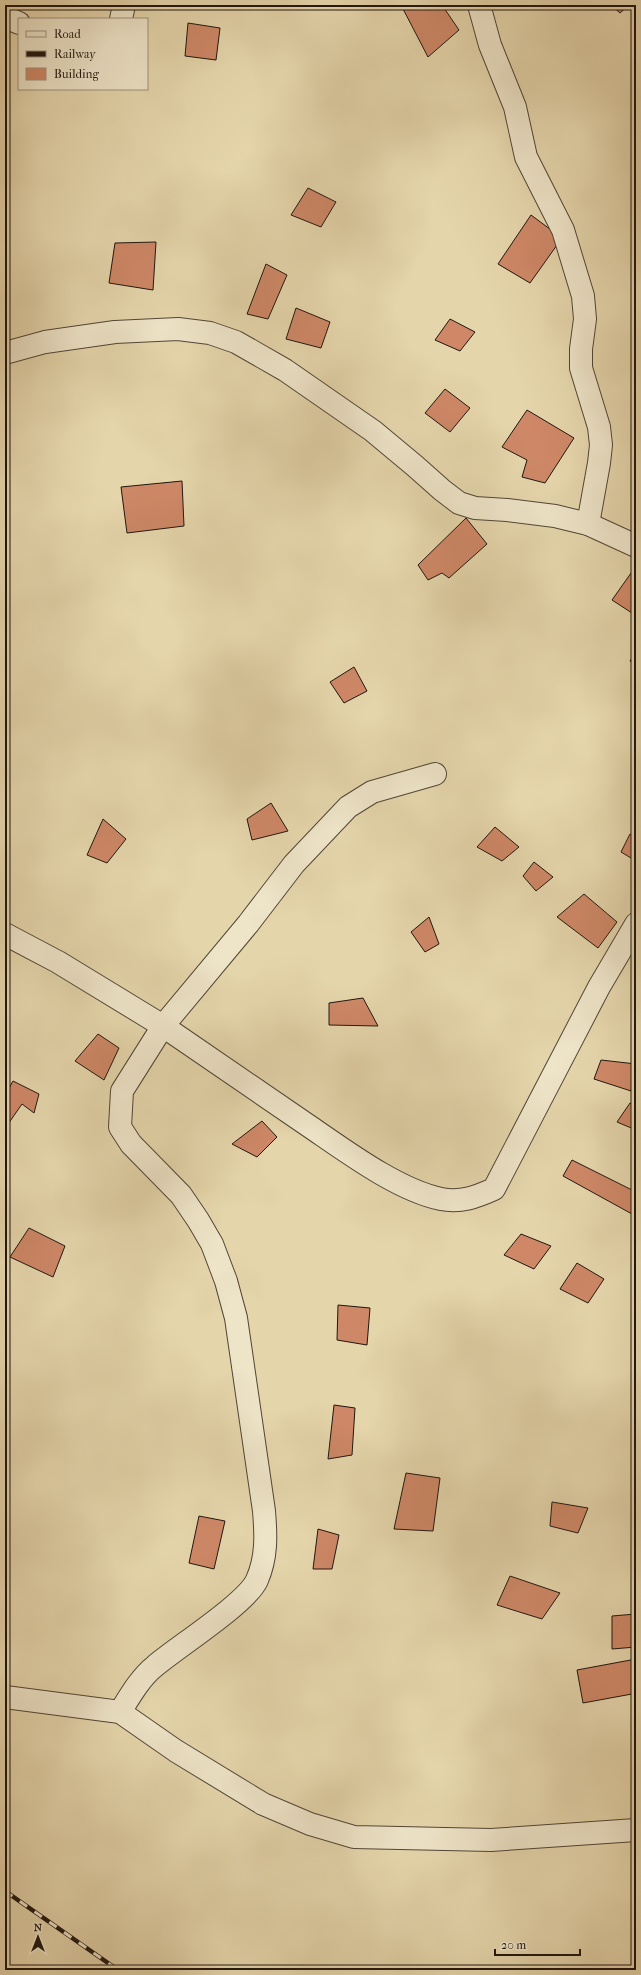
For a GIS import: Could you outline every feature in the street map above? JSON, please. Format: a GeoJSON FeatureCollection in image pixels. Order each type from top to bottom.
{"type":"FeatureCollection","features":[{"type":"Feature","properties":{"kind":"street"},"geometry":{"type":"LineString","coordinates":[[121,18],[124,5]]}},
{"type":"Feature","properties":{"kind":"street"},"geometry":{"type":"LineString","coordinates":[[479,5],[490,45],[515,108],[526,157],[563,230],[583,296],[585,319],[581,349],[581,368],[598,427],[601,445],[600,463],[588,524]]}},
{"type":"Feature","properties":{"kind":"street"},"geometry":{"type":"LineString","coordinates":[[5,17],[18,23]]}},
{"type":"Feature","properties":{"kind":"street"},"geometry":{"type":"LineString","coordinates":[[5,354],[45,342],[115,332],[178,329],[210,333],[236,342],[285,370],[373,431],[459,503],[475,508],[555,516],[588,524],[636,546]]}},
{"type":"Feature","properties":{"kind":"street"},"geometry":{"type":"LineString","coordinates":[[120,1712],[134,1689],[153,1667],[240,1601],[256,1582],[264,1560],[267,1538],[236,1318],[226,1281],[212,1244],[181,1195],[132,1144],[120,1127],[122,1091],[163,1026],[248,924],[294,864],[348,807],[372,792],[435,774]]}},
{"type":"Feature","properties":{"kind":"street"},"geometry":{"type":"LineString","coordinates":[[5,934],[58,962],[163,1026],[360,1161],[405,1186],[424,1194],[442,1199],[468,1200],[494,1189],[600,987],[636,924]]}},
{"type":"Feature","properties":{"kind":"street"},"geometry":{"type":"LineString","coordinates":[[5,1697],[120,1712],[176,1751],[263,1804],[310,1824],[354,1837],[491,1840],[636,1830]]}},
{"type":"Feature","properties":{"kind":"building"},"geometry":{"type":"Polygon","coordinates":[[[401,5],[442,5],[459,30],[428,57],[401,5]]]}},
{"type":"Feature","properties":{"kind":"building"},"geometry":{"type":"Polygon","coordinates":[[[611,5],[629,5],[620,13],[611,5]]]}},
{"type":"Feature","properties":{"kind":"building"},"geometry":{"type":"Polygon","coordinates":[[[188,23],[220,28],[216,60],[185,56],[188,23]]]}},
{"type":"Feature","properties":{"kind":"building"},"geometry":{"type":"Polygon","coordinates":[[[308,188],[336,202],[321,227],[291,215],[308,188]]]}},
{"type":"Feature","properties":{"kind":"building"},"geometry":{"type":"Polygon","coordinates":[[[531,215],[562,238],[530,283],[498,264],[531,215]]]}},
{"type":"Feature","properties":{"kind":"building"},"geometry":{"type":"Polygon","coordinates":[[[156,242],[153,290],[109,283],[115,243],[156,242]]]}},
{"type":"Feature","properties":{"kind":"building"},"geometry":{"type":"Polygon","coordinates":[[[266,264],[287,275],[268,319],[247,314],[266,264]]]}},
{"type":"Feature","properties":{"kind":"building"},"geometry":{"type":"Polygon","coordinates":[[[296,308],[330,322],[321,348],[286,339],[296,308]]]}},
{"type":"Feature","properties":{"kind":"building"},"geometry":{"type":"Polygon","coordinates":[[[450,319],[475,332],[460,351],[435,340],[450,319]]]}},
{"type":"Feature","properties":{"kind":"building"},"geometry":{"type":"Polygon","coordinates":[[[445,389],[470,408],[450,432],[425,413],[445,389]]]}},
{"type":"Feature","properties":{"kind":"building"},"geometry":{"type":"Polygon","coordinates":[[[527,410],[574,438],[545,483],[522,477],[527,460],[502,447],[527,410]]]}},
{"type":"Feature","properties":{"kind":"building"},"geometry":{"type":"Polygon","coordinates":[[[182,481],[184,526],[127,533],[121,487],[182,481]]]}},
{"type":"Feature","properties":{"kind":"building"},"geometry":{"type":"Polygon","coordinates":[[[466,518],[487,544],[449,578],[442,573],[428,580],[418,565],[466,518]]]}},
{"type":"Feature","properties":{"kind":"building"},"geometry":{"type":"Polygon","coordinates":[[[636,566],[636,613],[635,615],[612,600],[636,566]]]}},
{"type":"Feature","properties":{"kind":"building"},"geometry":{"type":"Polygon","coordinates":[[[636,652],[636,666],[630,661],[636,652]]]}},
{"type":"Feature","properties":{"kind":"building"},"geometry":{"type":"Polygon","coordinates":[[[354,667],[367,691],[344,703],[330,682],[354,667]]]}},
{"type":"Feature","properties":{"kind":"building"},"geometry":{"type":"Polygon","coordinates":[[[271,803],[288,831],[252,840],[247,819],[271,803]]]}},
{"type":"Feature","properties":{"kind":"building"},"geometry":{"type":"Polygon","coordinates":[[[103,819],[126,839],[107,863],[87,855],[103,819]]]}},
{"type":"Feature","properties":{"kind":"building"},"geometry":{"type":"Polygon","coordinates":[[[495,827],[519,847],[502,861],[477,847],[495,827]]]}},
{"type":"Feature","properties":{"kind":"building"},"geometry":{"type":"Polygon","coordinates":[[[630,834],[636,837],[636,861],[621,852],[630,834]]]}},
{"type":"Feature","properties":{"kind":"building"},"geometry":{"type":"Polygon","coordinates":[[[534,862],[553,877],[536,891],[523,876],[534,862]]]}},
{"type":"Feature","properties":{"kind":"building"},"geometry":{"type":"Polygon","coordinates":[[[584,894],[617,922],[598,948],[557,917],[584,894]]]}},
{"type":"Feature","properties":{"kind":"building"},"geometry":{"type":"Polygon","coordinates":[[[429,917],[439,944],[425,952],[411,932],[429,917]]]}},
{"type":"Feature","properties":{"kind":"building"},"geometry":{"type":"Polygon","coordinates":[[[363,998],[378,1026],[329,1025],[329,1003],[363,998]]]}},
{"type":"Feature","properties":{"kind":"building"},"geometry":{"type":"Polygon","coordinates":[[[98,1034],[119,1048],[104,1080],[75,1061],[98,1034]]]}},
{"type":"Feature","properties":{"kind":"building"},"geometry":{"type":"Polygon","coordinates":[[[601,1060],[636,1064],[631,1091],[594,1079],[601,1060]]]}},
{"type":"Feature","properties":{"kind":"building"},"geometry":{"type":"Polygon","coordinates":[[[13,1081],[39,1094],[34,1113],[22,1104],[6,1127],[5,1095],[13,1081]]]}},
{"type":"Feature","properties":{"kind":"building"},"geometry":{"type":"Polygon","coordinates":[[[630,1103],[636,1105],[636,1130],[617,1122],[630,1103]]]}},
{"type":"Feature","properties":{"kind":"building"},"geometry":{"type":"Polygon","coordinates":[[[262,1121],[277,1137],[257,1157],[232,1144],[262,1121]]]}},
{"type":"Feature","properties":{"kind":"building"},"geometry":{"type":"Polygon","coordinates":[[[572,1160],[636,1192],[636,1206],[632,1214],[563,1176],[572,1160]]]}},
{"type":"Feature","properties":{"kind":"building"},"geometry":{"type":"Polygon","coordinates":[[[29,1228],[65,1246],[53,1277],[10,1257],[29,1228]]]}},
{"type":"Feature","properties":{"kind":"building"},"geometry":{"type":"Polygon","coordinates":[[[521,1234],[551,1246],[534,1269],[504,1255],[521,1234]]]}},
{"type":"Feature","properties":{"kind":"building"},"geometry":{"type":"Polygon","coordinates":[[[577,1263],[604,1279],[588,1303],[560,1289],[577,1263]]]}},
{"type":"Feature","properties":{"kind":"building"},"geometry":{"type":"Polygon","coordinates":[[[338,1305],[370,1308],[367,1345],[337,1340],[338,1305]]]}},
{"type":"Feature","properties":{"kind":"building"},"geometry":{"type":"Polygon","coordinates":[[[334,1405],[355,1408],[352,1455],[328,1459],[334,1405]]]}},
{"type":"Feature","properties":{"kind":"building"},"geometry":{"type":"Polygon","coordinates":[[[406,1473],[440,1478],[433,1531],[394,1529],[406,1473]]]}},
{"type":"Feature","properties":{"kind":"building"},"geometry":{"type":"Polygon","coordinates":[[[552,1502],[588,1508],[578,1533],[550,1526],[552,1502]]]}},
{"type":"Feature","properties":{"kind":"building"},"geometry":{"type":"Polygon","coordinates":[[[199,1516],[225,1521],[214,1569],[189,1563],[199,1516]]]}},
{"type":"Feature","properties":{"kind":"building"},"geometry":{"type":"Polygon","coordinates":[[[318,1529],[339,1535],[332,1569],[313,1569],[318,1529]]]}},
{"type":"Feature","properties":{"kind":"building"},"geometry":{"type":"Polygon","coordinates":[[[510,1576],[560,1593],[542,1619],[497,1605],[510,1576]]]}},
{"type":"Feature","properties":{"kind":"building"},"geometry":{"type":"Polygon","coordinates":[[[636,1614],[636,1647],[612,1649],[612,1616],[636,1614]]]}},
{"type":"Feature","properties":{"kind":"building"},"geometry":{"type":"Polygon","coordinates":[[[636,1659],[632,1694],[583,1703],[577,1670],[636,1659]]]}},
{"type":"Feature","properties":{"kind":"railway"},"geometry":{"type":"LineString","coordinates":[[5,1891],[118,1970]]}}]}
